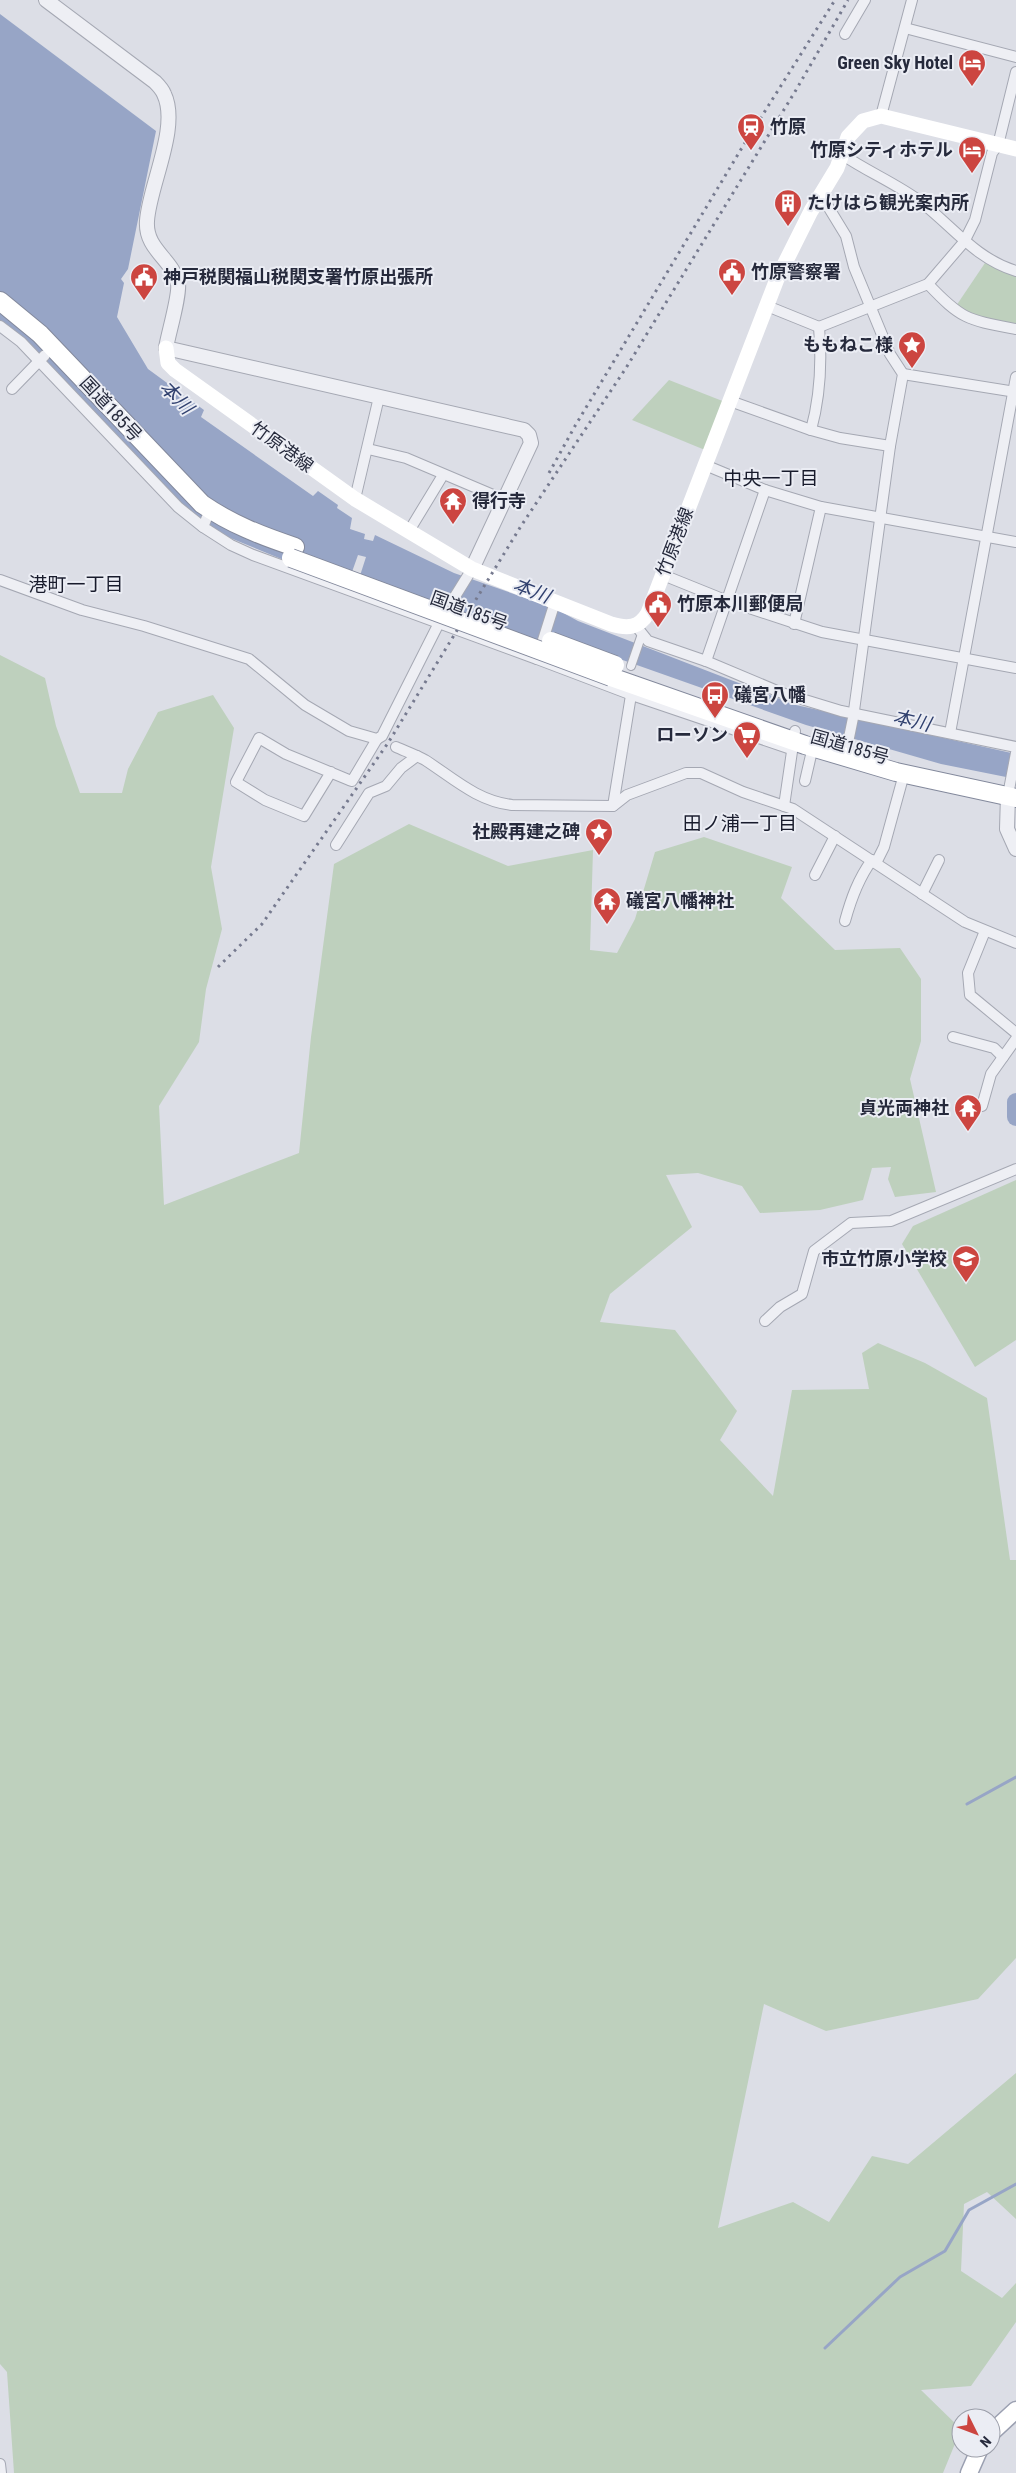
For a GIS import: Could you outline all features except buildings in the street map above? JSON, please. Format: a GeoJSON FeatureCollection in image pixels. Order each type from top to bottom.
{"type":"FeatureCollection","features":[{"type":"Feature","properties":{"kind":"highway","name":"国道185号"},"geometry":{"type":"LineString","coordinates":[[0,301],[40,334],[172,476],[206,520]]}},
{"type":"Feature","properties":{"kind":"highway","name":"国道185号"},"geometry":{"type":"LineString","coordinates":[[0,315],[187,506],[206,520],[249,542],[619,669],[758,720],[794,740]]}},
{"type":"Feature","properties":{"kind":"highway","name":"国道185号"},"geometry":{"type":"LineString","coordinates":[[619,669],[632,690],[794,740],[899,761],[1012,788]]}},
{"type":"Feature","properties":{"kind":"highway","name":"国道185号"},"geometry":{"type":"LineString","coordinates":[[844,751],[904,774],[1012,788]]}},
{"type":"Feature","properties":{"kind":"main road","name":"竹原港線"},"geometry":{"type":"LineString","coordinates":[[166,348],[168,363],[175,370],[355,499],[409,531],[469,573],[639,634],[784,265],[811,211],[843,155],[848,137],[864,121],[881,116]]}},
{"type":"Feature","properties":{"kind":"main road"},"geometry":{"type":"LineString","coordinates":[[881,116],[1016,149]]}},
{"type":"Feature","properties":{"kind":"main road"},"geometry":{"type":"LineString","coordinates":[[1001,2424],[1016,2410]]}},
{"type":"Feature","properties":{"kind":"main road"},"geometry":{"type":"LineString","coordinates":[[969,2473],[976,2458]]}},
{"type":"Feature","properties":{"kind":"street"},"geometry":{"type":"LineString","coordinates":[[46,0],[155,82],[164,93],[168,107],[168,132],[147,219],[146,234],[152,245],[171,268],[178,286],[166,348],[524,430],[529,434],[531,443],[469,573],[440,622],[382,736],[377,739],[352,781],[331,772],[286,754],[259,738],[236,782],[265,800],[304,816],[331,772]]}},
{"type":"Feature","properties":{"kind":"street"},"geometry":{"type":"LineString","coordinates":[[845,34],[865,0]]}},
{"type":"Feature","properties":{"kind":"street"},"geometry":{"type":"LineString","coordinates":[[881,116],[912,0]]}},
{"type":"Feature","properties":{"kind":"street"},"geometry":{"type":"LineString","coordinates":[[905,28],[1016,57]]}},
{"type":"Feature","properties":{"kind":"street"},"geometry":{"type":"LineString","coordinates":[[767,306],[819,328],[871,305],[928,284],[964,242],[975,220],[992,152],[998,145],[1016,72]]}},
{"type":"Feature","properties":{"kind":"street"},"geometry":{"type":"LineString","coordinates":[[843,155],[920,202],[964,242],[994,262],[1016,271]]}},
{"type":"Feature","properties":{"kind":"street"},"geometry":{"type":"LineString","coordinates":[[794,740],[811,755],[844,751],[854,715],[890,446],[903,374],[890,354],[854,267],[846,236],[821,195]]}},
{"type":"Feature","properties":{"kind":"street"},"geometry":{"type":"LineString","coordinates":[[928,284],[956,312],[967,318],[1016,328]]}},
{"type":"Feature","properties":{"kind":"street"},"geometry":{"type":"LineString","coordinates":[[0,326],[42,358],[12,389]]}},
{"type":"Feature","properties":{"kind":"street"},"geometry":{"type":"LineString","coordinates":[[811,430],[818,400],[821,348],[819,328]]}},
{"type":"Feature","properties":{"kind":"street"},"geometry":{"type":"LineString","coordinates":[[903,374],[1015,392]]}},
{"type":"Feature","properties":{"kind":"street"},"geometry":{"type":"LineString","coordinates":[[950,733],[965,659],[985,537],[1015,392],[1016,377]]}},
{"type":"Feature","properties":{"kind":"street"},"geometry":{"type":"LineString","coordinates":[[355,499],[379,398]]}},
{"type":"Feature","properties":{"kind":"street"},"geometry":{"type":"LineString","coordinates":[[730,401],[811,430],[840,438],[890,446]]}},
{"type":"Feature","properties":{"kind":"street"},"geometry":{"type":"LineString","coordinates":[[1005,434],[1016,435]]}},
{"type":"Feature","properties":{"kind":"street"},"geometry":{"type":"LineString","coordinates":[[368,449],[406,458],[505,500]]}},
{"type":"Feature","properties":{"kind":"street"},"geometry":{"type":"LineString","coordinates":[[705,465],[765,490],[821,508],[1016,542]]}},
{"type":"Feature","properties":{"kind":"street"},"geometry":{"type":"LineString","coordinates":[[409,531],[444,475]]}},
{"type":"Feature","properties":{"kind":"street"},"geometry":{"type":"LineString","coordinates":[[706,661],[725,600],[765,490]]}},
{"type":"Feature","properties":{"kind":"street"},"geometry":{"type":"LineString","coordinates":[[794,624],[821,508]]}},
{"type":"Feature","properties":{"kind":"street"},"geometry":{"type":"LineString","coordinates":[[206,520],[231,545],[253,555],[632,690],[613,806]]}},
{"type":"Feature","properties":{"kind":"street"},"geometry":{"type":"LineString","coordinates":[[663,574],[725,600],[822,632],[1016,668]]}},
{"type":"Feature","properties":{"kind":"street"},"geometry":{"type":"LineString","coordinates":[[0,580],[82,610],[144,626],[248,659],[306,705],[349,731],[377,739]]}},
{"type":"Feature","properties":{"kind":"street"},"geometry":{"type":"LineString","coordinates":[[538,657],[555,605]]}},
{"type":"Feature","properties":{"kind":"street"},"geometry":{"type":"LineString","coordinates":[[619,669],[639,634],[648,641],[706,661],[782,693],[854,715],[1016,747]]}},
{"type":"Feature","properties":{"kind":"street"},"geometry":{"type":"LineString","coordinates":[[784,806],[794,740]]}},
{"type":"Feature","properties":{"kind":"street"},"geometry":{"type":"LineString","coordinates":[[396,747],[416,756],[476,794],[496,803],[613,806],[627,795],[686,773],[701,773],[793,809],[965,922],[1016,943]]}},
{"type":"Feature","properties":{"kind":"street"},"geometry":{"type":"LineString","coordinates":[[1016,753],[1007,829],[1016,849]]}},
{"type":"Feature","properties":{"kind":"street"},"geometry":{"type":"LineString","coordinates":[[805,781],[811,755]]}},
{"type":"Feature","properties":{"kind":"street"},"geometry":{"type":"LineString","coordinates":[[336,845],[369,793],[386,786],[401,768],[416,756]]}},
{"type":"Feature","properties":{"kind":"street"},"geometry":{"type":"LineString","coordinates":[[845,921],[851,898],[863,873],[874,862],[884,847],[904,774]]}},
{"type":"Feature","properties":{"kind":"street"},"geometry":{"type":"LineString","coordinates":[[815,874],[835,836]]}},
{"type":"Feature","properties":{"kind":"street"},"geometry":{"type":"LineString","coordinates":[[922,894],[938,860]]}},
{"type":"Feature","properties":{"kind":"street"},"geometry":{"type":"LineString","coordinates":[[985,931],[968,972],[970,995],[1016,1033]]}},
{"type":"Feature","properties":{"kind":"street"},"geometry":{"type":"LineString","coordinates":[[953,1037],[994,1048],[1003,1057]]}},
{"type":"Feature","properties":{"kind":"street"},"geometry":{"type":"LineString","coordinates":[[982,1106],[991,1074],[1016,1039]]}},
{"type":"Feature","properties":{"kind":"street"},"geometry":{"type":"LineString","coordinates":[[765,1321],[780,1307],[802,1294],[814,1251],[839,1235],[851,1223],[891,1221],[1016,1169]]}},
{"type":"Feature","properties":{"kind":"street"},"geometry":{"type":"LineString","coordinates":[[0,2464],[1,2473]]}},
{"type":"Feature","properties":{"kind":"green space"},"geometry":{"type":"Polygon","coordinates":[[[985,263],[1016,275],[1016,325],[980,318],[956,306],[985,263]]]}},
{"type":"Feature","properties":{"kind":"green space"},"geometry":{"type":"Polygon","coordinates":[[[669,380],[725,402],[705,450],[632,420],[669,380]]]}},
{"type":"Feature","properties":{"kind":"green space"},"geometry":{"type":"Polygon","coordinates":[[[0,655],[45,678],[56,726],[80,793],[122,793],[128,769],[158,712],[213,695],[234,728],[211,867],[222,929],[206,989],[199,1042],[159,1106],[164,1205],[299,1153],[311,1037],[334,864],[409,824],[508,866],[593,850],[590,950],[617,953],[635,919],[655,852],[704,837],[792,867],[781,898],[835,950],[900,948],[921,979],[921,1041],[910,1079],[936,1192],[895,1197],[888,1179],[891,1167],[872,1168],[863,1200],[820,1210],[760,1213],[742,1186],[698,1173],[666,1175],[692,1227],[610,1294],[600,1322],[675,1330],[737,1411],[720,1440],[773,1496],[792,1390],[869,1389],[862,1353],[878,1343],[925,1363],[987,1398],[1010,1560],[1016,1560],[1016,1958],[978,1999],[826,2031],[764,2004],[718,2228],[793,2202],[829,2222],[872,2156],[908,2164],[1016,2073],[1016,2219],[987,2192],[964,2204],[961,2271],[1002,2298],[1016,2283],[1016,2322],[971,2386],[921,2390],[951,2419],[951,2453],[943,2473],[14,2473],[7,2372],[0,2364],[0,655]]]}},
{"type":"Feature","properties":{"kind":"green space","name":"市立竹原小学校"},"geometry":{"type":"Polygon","coordinates":[[[1016,1180],[1016,1340],[975,1367],[902,1244],[913,1226],[1016,1180]]]}},
{"type":"Feature","properties":{"kind":"water","name":"本川"},"geometry":{"type":"Polygon","coordinates":[[[0,14],[156,131],[128,269],[121,279],[124,283],[117,317],[148,369],[204,410],[201,417],[313,496],[318,491],[338,505],[337,508],[352,518],[350,529],[365,534],[364,539],[373,541],[375,535],[454,573],[554,608],[578,621],[796,705],[1016,754],[1016,779],[941,764],[806,725],[617,658],[609,683],[356,588],[366,557],[358,555],[347,586],[223,535],[197,520],[0,321],[0,14]]]}},
{"type":"Feature","properties":{"kind":"waterway"},"geometry":{"type":"LineString","coordinates":[[1016,1102],[1016,1117]]}},
{"type":"Feature","properties":{"kind":"waterway"},"geometry":{"type":"LineString","coordinates":[[967,1804],[1016,1777]]}},
{"type":"Feature","properties":{"kind":"waterway"},"geometry":{"type":"LineString","coordinates":[[825,2348],[900,2277],[945,2251],[969,2210],[1016,2184]]}},
{"type":"Feature","properties":{"kind":"railway"},"geometry":{"type":"LineString","coordinates":[[549,473],[575,426],[743,146],[835,0]]}},
{"type":"Feature","properties":{"kind":"railway"},"geometry":{"type":"LineString","coordinates":[[218,967],[262,924],[388,743],[521,526],[626,368],[796,90],[848,0]]}},
{"type":"Feature","properties":{"kind":"place","name":"Green Sky Hotel"},"geometry":{"type":"Point","coordinates":[972,87]}},
{"type":"Feature","properties":{"kind":"place","name":"竹原"},"geometry":{"type":"Point","coordinates":[751,151]}},
{"type":"Feature","properties":{"kind":"place","name":"竹原シティホテル"},"geometry":{"type":"Point","coordinates":[972,174]}},
{"type":"Feature","properties":{"kind":"place","name":"たけはら観光案内所"},"geometry":{"type":"Point","coordinates":[788,227]}},
{"type":"Feature","properties":{"kind":"place","name":"竹原警察署"},"geometry":{"type":"Point","coordinates":[732,296]}},
{"type":"Feature","properties":{"kind":"place","name":"神戸税関福山税関支署竹原出張所"},"geometry":{"type":"Point","coordinates":[144,301]}},
{"type":"Feature","properties":{"kind":"place","name":"ももねこ様"},"geometry":{"type":"Point","coordinates":[912,369]}},
{"type":"Feature","properties":{"kind":"place","name":"得行寺"},"geometry":{"type":"Point","coordinates":[453,525]}},
{"type":"Feature","properties":{"kind":"place","name":"竹原本川郵便局"},"geometry":{"type":"Point","coordinates":[658,628]}},
{"type":"Feature","properties":{"kind":"place","name":"礒宮八幡"},"geometry":{"type":"Point","coordinates":[715,719]}},
{"type":"Feature","properties":{"kind":"place","name":"ローソン"},"geometry":{"type":"Point","coordinates":[747,759]}},
{"type":"Feature","properties":{"kind":"place","name":"社殿再建之碑"},"geometry":{"type":"Point","coordinates":[599,856]}},
{"type":"Feature","properties":{"kind":"place","name":"礒宮八幡神社"},"geometry":{"type":"Point","coordinates":[607,925]}},
{"type":"Feature","properties":{"kind":"place","name":"貞光両神社"},"geometry":{"type":"Point","coordinates":[968,1132]}},
{"type":"Feature","properties":{"kind":"place","name":"市立竹原小学校"},"geometry":{"type":"Point","coordinates":[966,1283]}},
{"type":"Feature","properties":{"kind":"district","name":"中央一丁目"},"geometry":{"type":"Point","coordinates":[771,478]}},
{"type":"Feature","properties":{"kind":"district","name":"港町一丁目"},"geometry":{"type":"Point","coordinates":[76,584]}},
{"type":"Feature","properties":{"kind":"district","name":"田ノ浦一丁目"},"geometry":{"type":"Point","coordinates":[740,823]}}]}
